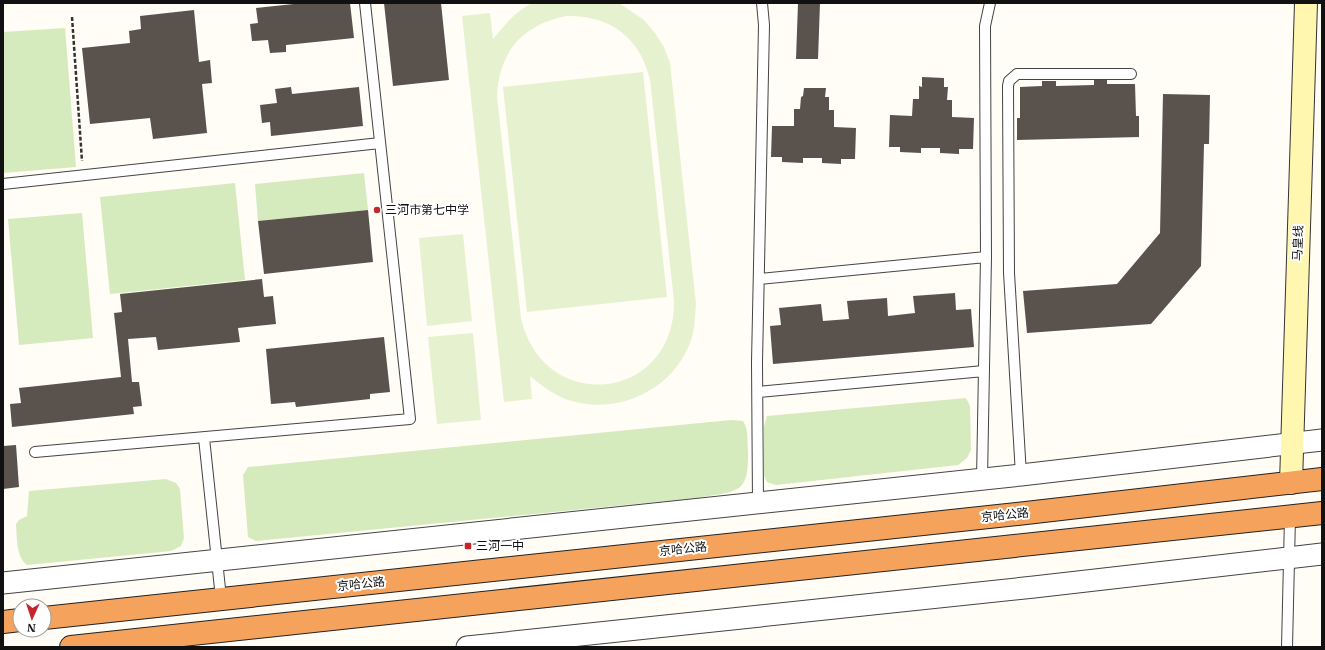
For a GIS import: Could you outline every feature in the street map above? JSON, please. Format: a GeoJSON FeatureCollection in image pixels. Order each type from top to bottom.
{"type":"FeatureCollection","features":[{"type":"Feature","properties":{"kind":"highway","name":"京哈公路"},"geometry":{"type":"LineString","coordinates":[[52,617],[1026,513],[1322,479]]}},
{"type":"Feature","properties":{"kind":"highway"},"geometry":{"type":"LineString","coordinates":[[71,647],[1322,513]]}},
{"type":"Feature","properties":{"kind":"main road","name":"马皇线"},"geometry":{"type":"LineString","coordinates":[[1291,483],[1306,3]]}},
{"type":"Feature","properties":{"kind":"street"},"geometry":{"type":"LineString","coordinates":[[3,583],[1021,475],[1322,440]]}},
{"type":"Feature","properties":{"kind":"street"},"geometry":{"type":"LineString","coordinates":[[466,647],[1034,587],[1322,554]]}},
{"type":"Feature","properties":{"kind":"lane"},"geometry":{"type":"LineString","coordinates":[[35,452],[410,419],[365,3]]}},
{"type":"Feature","properties":{"kind":"lane"},"geometry":{"type":"LineString","coordinates":[[758,503],[759,279],[764,25],[762,3]]}},
{"type":"Feature","properties":{"kind":"lane"},"geometry":{"type":"LineString","coordinates":[[982,479],[986,257],[985,26],[990,3]]}},
{"type":"Feature","properties":{"kind":"lane"},"geometry":{"type":"LineString","coordinates":[[1021,475],[1009,272],[1009,81],[1017,74],[1131,74]]}},
{"type":"Feature","properties":{"kind":"lane"},"geometry":{"type":"LineString","coordinates":[[3,184],[380,143]]}},
{"type":"Feature","properties":{"kind":"lane"},"geometry":{"type":"LineString","coordinates":[[759,279],[986,257]]}},
{"type":"Feature","properties":{"kind":"lane"},"geometry":{"type":"LineString","coordinates":[[758,392],[984,371]]}},
{"type":"Feature","properties":{"kind":"lane"},"geometry":{"type":"LineString","coordinates":[[204,438],[221,598]]}},
{"type":"Feature","properties":{"kind":"lane"},"geometry":{"type":"LineString","coordinates":[[1287,647],[1290,516]]}},
{"type":"Feature","properties":{"kind":"path"},"geometry":{"type":"LineString","coordinates":[[72,16],[83,176]]}},
{"type":"Feature","properties":{"kind":"green space"},"geometry":{"type":"Polygon","coordinates":[[[533,3],[619,3],[644,20],[664,47],[670,63],[696,304],[694,326],[691,340],[683,358],[672,373],[658,385],[642,395],[624,401],[606,404],[587,404],[568,400],[548,390],[530,376],[532,399],[504,402],[462,16],[490,13],[493,39],[511,18],[533,3]],[[566,16],[551,20],[537,26],[516,42],[508,53],[503,66],[497,96],[521,318],[534,350],[554,371],[579,382],[606,384],[632,377],[654,360],[669,335],[674,301],[650,79],[645,64],[630,40],[609,24],[596,19],[566,16]]]}},
{"type":"Feature","properties":{"kind":"green space"},"geometry":{"type":"Polygon","coordinates":[[[65,28],[76,167],[3,173],[3,32],[65,28]]]}},
{"type":"Feature","properties":{"kind":"green space"},"geometry":{"type":"Polygon","coordinates":[[[643,72],[667,297],[527,312],[503,87],[643,72]]]}},
{"type":"Feature","properties":{"kind":"green space"},"geometry":{"type":"Polygon","coordinates":[[[364,173],[368,210],[258,221],[255,184],[364,173]]]}},
{"type":"Feature","properties":{"kind":"green space"},"geometry":{"type":"Polygon","coordinates":[[[235,183],[245,280],[110,294],[100,197],[235,183]]]}},
{"type":"Feature","properties":{"kind":"green space"},"geometry":{"type":"Polygon","coordinates":[[[82,213],[93,338],[19,345],[8,219],[82,213]]]}},
{"type":"Feature","properties":{"kind":"green space"},"geometry":{"type":"Polygon","coordinates":[[[463,234],[472,321],[427,326],[419,238],[463,234]]]}},
{"type":"Feature","properties":{"kind":"green space"},"geometry":{"type":"Polygon","coordinates":[[[473,333],[481,420],[437,424],[428,337],[473,333]]]}},
{"type":"Feature","properties":{"kind":"green space"},"geometry":{"type":"Polygon","coordinates":[[[966,398],[970,406],[971,450],[967,458],[958,465],[776,485],[767,482],[764,475],[764,426],[767,416],[966,398]]]}},
{"type":"Feature","properties":{"kind":"green space"},"geometry":{"type":"Polygon","coordinates":[[[731,420],[743,421],[745,424],[747,432],[748,466],[743,484],[738,489],[731,492],[697,498],[256,541],[248,537],[243,475],[248,467],[731,420]]]}},
{"type":"Feature","properties":{"kind":"green space"},"geometry":{"type":"Polygon","coordinates":[[[166,479],[176,483],[180,489],[184,538],[181,546],[171,551],[27,565],[23,561],[19,552],[16,524],[19,520],[27,516],[29,491],[166,479]]]}},
{"type":"Feature","properties":{"kind":"building"},"geometry":{"type":"Polygon","coordinates":[[[303,3],[350,3],[354,38],[286,45],[286,52],[270,53],[268,40],[252,41],[250,24],[258,23],[256,8],[303,3]]]}},
{"type":"Feature","properties":{"kind":"building"},"geometry":{"type":"Polygon","coordinates":[[[384,3],[441,3],[449,80],[393,86],[384,3]]]}},
{"type":"Feature","properties":{"kind":"building"},"geometry":{"type":"Polygon","coordinates":[[[798,3],[820,3],[818,59],[796,59],[798,3]]]}},
{"type":"Feature","properties":{"kind":"building"},"geometry":{"type":"Polygon","coordinates":[[[194,10],[199,62],[210,60],[212,83],[202,84],[207,133],[153,139],[150,118],[90,124],[82,48],[130,43],[129,31],[141,29],[140,16],[194,10]]]}},
{"type":"Feature","properties":{"kind":"building"},"geometry":{"type":"Polygon","coordinates":[[[922,77],[944,78],[944,87],[948,87],[947,100],[952,100],[952,117],[974,118],[973,149],[959,149],[959,154],[940,153],[940,148],[921,148],[921,153],[900,152],[900,147],[889,147],[890,115],[912,116],[913,99],[919,99],[919,86],[922,87],[922,77]]]}},
{"type":"Feature","properties":{"kind":"building"},"geometry":{"type":"Polygon","coordinates":[[[1094,80],[1107,80],[1107,84],[1135,84],[1136,116],[1139,116],[1139,137],[1017,140],[1017,118],[1020,118],[1020,87],[1042,86],[1042,81],[1056,81],[1056,86],[1094,85],[1094,80]]]}},
{"type":"Feature","properties":{"kind":"building"},"geometry":{"type":"Polygon","coordinates":[[[291,87],[292,94],[359,87],[363,126],[271,136],[270,122],[262,123],[260,105],[277,103],[275,89],[291,87]]]}},
{"type":"Feature","properties":{"kind":"building"},"geometry":{"type":"Polygon","coordinates":[[[804,88],[826,88],[825,97],[829,97],[829,110],[834,110],[834,127],[856,128],[855,159],[841,159],[841,164],[822,163],[822,158],[803,158],[803,163],[782,162],[782,157],[771,157],[772,126],[794,126],[794,109],[800,109],[801,97],[803,96],[804,88]]]}},
{"type":"Feature","properties":{"kind":"building"},"geometry":{"type":"Polygon","coordinates":[[[1163,94],[1210,95],[1209,144],[1204,144],[1201,266],[1151,324],[1027,333],[1023,291],[1117,284],[1160,233],[1163,94]]]}},
{"type":"Feature","properties":{"kind":"building"},"geometry":{"type":"Polygon","coordinates":[[[368,210],[373,262],[264,274],[258,221],[368,210]]]}},
{"type":"Feature","properties":{"kind":"building"},"geometry":{"type":"Polygon","coordinates":[[[262,279],[264,297],[273,296],[276,324],[238,328],[240,342],[158,350],[156,337],[128,339],[132,382],[139,382],[142,406],[133,407],[134,414],[12,427],[10,404],[21,403],[19,388],[121,377],[114,313],[122,312],[120,294],[262,279]]]}},
{"type":"Feature","properties":{"kind":"building"},"geometry":{"type":"Polygon","coordinates":[[[955,293],[956,310],[971,309],[974,347],[773,364],[770,326],[781,325],[779,308],[821,304],[823,321],[849,319],[847,301],[887,298],[888,316],[915,313],[913,296],[955,293]]]}},
{"type":"Feature","properties":{"kind":"building"},"geometry":{"type":"Polygon","coordinates":[[[384,337],[390,392],[370,394],[370,399],[296,407],[295,402],[271,404],[266,349],[384,337]]]}},
{"type":"Feature","properties":{"kind":"building"},"geometry":{"type":"Polygon","coordinates":[[[16,445],[19,487],[3,489],[3,446],[16,445]]]}},
{"type":"Feature","properties":{"kind":"place","name":"三河市第七中学"},"geometry":{"type":"Point","coordinates":[377,210]}},
{"type":"Feature","properties":{"kind":"place","name":"三河一中"},"geometry":{"type":"Point","coordinates":[468,546]}}]}
